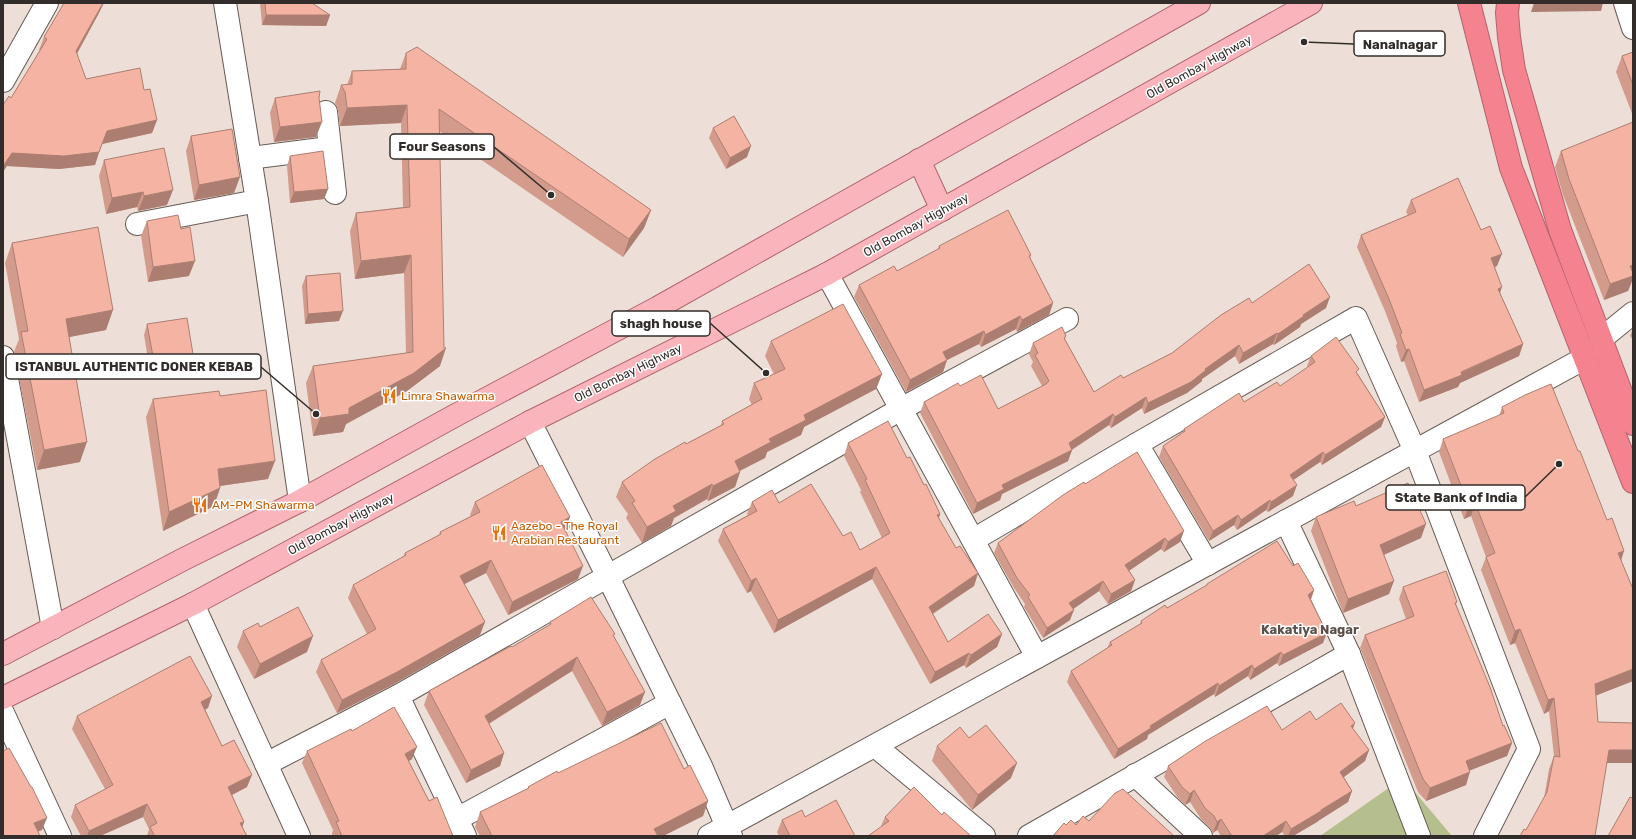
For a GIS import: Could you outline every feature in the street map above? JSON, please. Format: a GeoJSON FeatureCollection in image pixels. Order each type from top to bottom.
{"type":"FeatureCollection","features":[{"type":"Feature","properties":{"kind":"highway"},"geometry":{"type":"LineString","coordinates":[[1468,3],[1511,168],[1633,482]]}},
{"type":"Feature","properties":{"kind":"highway"},"geometry":{"type":"LineString","coordinates":[[1508,3],[1507,13],[1509,36],[1514,70],[1560,230],[1633,424]]}},
{"type":"Feature","properties":{"kind":"main road"},"geometry":{"type":"LineString","coordinates":[[3,654],[182,560],[300,501],[456,415],[657,308],[1199,3]]}},
{"type":"Feature","properties":{"kind":"main road","name":"Old Bombay Highway"},"geometry":{"type":"LineString","coordinates":[[3,698],[193,604],[530,422],[827,274],[1311,3]]}},
{"type":"Feature","properties":{"kind":"main road"},"geometry":{"type":"LineString","coordinates":[[919,160],[942,210]]}},
{"type":"Feature","properties":{"kind":"street"},"geometry":{"type":"LineString","coordinates":[[3,81],[47,3]]}},
{"type":"Feature","properties":{"kind":"street"},"geometry":{"type":"LineString","coordinates":[[224,3],[257,201],[300,501]]}},
{"type":"Feature","properties":{"kind":"street"},"geometry":{"type":"LineString","coordinates":[[1625,3],[1633,28]]}},
{"type":"Feature","properties":{"kind":"street"},"geometry":{"type":"LineString","coordinates":[[326,112],[335,193]]}},
{"type":"Feature","properties":{"kind":"street"},"geometry":{"type":"LineString","coordinates":[[250,158],[330,148]]}},
{"type":"Feature","properties":{"kind":"street"},"geometry":{"type":"LineString","coordinates":[[137,224],[257,201]]}},
{"type":"Feature","properties":{"kind":"street"},"geometry":{"type":"LineString","coordinates":[[827,274],[1037,657]]}},
{"type":"Feature","properties":{"kind":"street"},"geometry":{"type":"LineString","coordinates":[[1601,340],[1633,313]]}},
{"type":"Feature","properties":{"kind":"street"},"geometry":{"type":"LineString","coordinates":[[973,540],[1356,318],[1415,451],[1529,749],[1485,836]]}},
{"type":"Feature","properties":{"kind":"street"},"geometry":{"type":"LineString","coordinates":[[266,764],[398,696],[901,409],[1066,319]]}},
{"type":"Feature","properties":{"kind":"street"},"geometry":{"type":"LineString","coordinates":[[3,357],[53,628]]}},
{"type":"Feature","properties":{"kind":"street"},"geometry":{"type":"LineString","coordinates":[[530,422],[701,766],[722,833],[875,746],[1585,358]]}},
{"type":"Feature","properties":{"kind":"street"},"geometry":{"type":"LineString","coordinates":[[1137,444],[1208,564]]}},
{"type":"Feature","properties":{"kind":"street"},"geometry":{"type":"LineString","coordinates":[[1286,521],[1349,654],[1419,836]]}},
{"type":"Feature","properties":{"kind":"street"},"geometry":{"type":"LineString","coordinates":[[193,604],[299,836]]}},
{"type":"Feature","properties":{"kind":"street"},"geometry":{"type":"LineString","coordinates":[[1029,836],[1349,654]]}},
{"type":"Feature","properties":{"kind":"street"},"geometry":{"type":"LineString","coordinates":[[398,696],[461,827],[670,703]]}},
{"type":"Feature","properties":{"kind":"street"},"geometry":{"type":"LineString","coordinates":[[3,714],[60,836]]}},
{"type":"Feature","properties":{"kind":"street"},"geometry":{"type":"LineString","coordinates":[[875,746],[984,836]]}},
{"type":"Feature","properties":{"kind":"street"},"geometry":{"type":"LineString","coordinates":[[1135,775],[1201,836]]}},
{"type":"Feature","properties":{"kind":"green space"},"geometry":{"type":"Polygon","coordinates":[[[1403,778],[1452,836],[1320,836],[1403,778]]]}},
{"type":"Feature","properties":{"kind":"building"},"geometry":{"type":"Polygon","coordinates":[[[64,3],[103,3],[76,51],[86,79],[140,68],[144,90],[150,89],[157,120],[107,131],[99,152],[64,156],[12,153],[3,166],[3,105],[9,96],[11,98],[47,39],[44,37],[64,3]]]}},
{"type":"Feature","properties":{"kind":"building"},"geometry":{"type":"Polygon","coordinates":[[[265,3],[312,3],[330,15],[266,15],[265,3]]]}},
{"type":"Feature","properties":{"kind":"building"},"geometry":{"type":"Polygon","coordinates":[[[417,47],[651,210],[629,239],[439,109],[444,348],[446,348],[414,373],[349,408],[349,414],[320,418],[313,366],[413,352],[411,255],[361,261],[356,213],[410,207],[407,105],[347,108],[345,92],[341,85],[352,84],[352,71],[406,69],[406,53],[417,47]]]}},
{"type":"Feature","properties":{"kind":"building"},"geometry":{"type":"Polygon","coordinates":[[[1633,52],[1633,85],[1622,56],[1633,52]]]}},
{"type":"Feature","properties":{"kind":"building"},"geometry":{"type":"Polygon","coordinates":[[[320,91],[319,98],[322,122],[280,127],[275,98],[320,91]]]}},
{"type":"Feature","properties":{"kind":"building"},"geometry":{"type":"Polygon","coordinates":[[[734,116],[751,146],[730,158],[713,128],[734,116]]]}},
{"type":"Feature","properties":{"kind":"building"},"geometry":{"type":"Polygon","coordinates":[[[1633,122],[1633,265],[1630,266],[1633,276],[1610,284],[1569,179],[1561,151],[1633,122]]]}},
{"type":"Feature","properties":{"kind":"building"},"geometry":{"type":"Polygon","coordinates":[[[232,129],[240,177],[199,185],[191,136],[232,129]]]}},
{"type":"Feature","properties":{"kind":"building"},"geometry":{"type":"Polygon","coordinates":[[[164,148],[173,190],[144,196],[143,192],[112,198],[104,160],[164,148]]]}},
{"type":"Feature","properties":{"kind":"building"},"geometry":{"type":"Polygon","coordinates":[[[323,151],[328,189],[294,192],[290,156],[323,151]]]}},
{"type":"Feature","properties":{"kind":"building"},"geometry":{"type":"Polygon","coordinates":[[[1458,178],[1481,230],[1490,226],[1502,254],[1491,258],[1502,287],[1498,289],[1523,344],[1461,372],[1462,375],[1424,390],[1409,349],[1406,350],[1400,334],[1402,333],[1389,299],[1361,235],[1416,212],[1411,200],[1458,178]]]}},
{"type":"Feature","properties":{"kind":"building"},"geometry":{"type":"Polygon","coordinates":[[[1008,210],[1053,303],[1022,320],[1020,316],[985,335],[984,331],[943,352],[947,360],[910,380],[859,285],[894,266],[897,271],[940,248],[939,246],[1008,210]]]}},
{"type":"Feature","properties":{"kind":"building"},"geometry":{"type":"Polygon","coordinates":[[[178,215],[181,229],[190,227],[195,261],[153,267],[147,221],[178,215]]]}},
{"type":"Feature","properties":{"kind":"building"},"geometry":{"type":"Polygon","coordinates":[[[98,227],[113,310],[66,319],[87,442],[44,450],[21,332],[28,331],[12,243],[98,227]]]}},
{"type":"Feature","properties":{"kind":"building"},"geometry":{"type":"Polygon","coordinates":[[[1309,264],[1330,297],[1303,315],[1304,316],[1278,334],[1277,333],[1243,353],[1239,345],[1205,369],[1206,370],[1191,382],[1148,403],[1146,397],[1115,417],[1113,414],[1069,443],[1072,450],[1002,485],[1004,489],[977,503],[924,402],[958,383],[960,386],[981,375],[998,409],[1046,384],[1049,381],[1035,355],[1038,353],[1033,343],[1062,327],[1066,336],[1064,338],[1094,392],[1121,375],[1123,378],[1172,353],[1221,315],[1249,298],[1252,303],[1309,264]]]}},
{"type":"Feature","properties":{"kind":"building"},"geometry":{"type":"Polygon","coordinates":[[[340,273],[343,311],[308,314],[306,276],[340,273]]]}},
{"type":"Feature","properties":{"kind":"building"},"geometry":{"type":"Polygon","coordinates":[[[843,304],[882,374],[804,415],[806,420],[769,439],[771,442],[735,461],[740,472],[713,486],[712,484],[673,506],[676,511],[647,527],[632,503],[635,501],[622,482],[655,459],[685,442],[686,444],[724,424],[722,421],[762,399],[754,383],[785,369],[771,341],[843,304]]]}},
{"type":"Feature","properties":{"kind":"building"},"geometry":{"type":"Polygon","coordinates":[[[187,318],[194,360],[155,367],[147,324],[187,318]]]}},
{"type":"Feature","properties":{"kind":"building"},"geometry":{"type":"Polygon","coordinates":[[[1336,337],[1359,369],[1356,372],[1385,417],[1325,455],[1323,452],[1290,475],[1297,485],[1271,502],[1270,500],[1241,520],[1238,515],[1213,531],[1163,446],[1185,431],[1184,429],[1239,393],[1244,402],[1277,382],[1280,386],[1315,362],[1311,356],[1336,337]]]}},
{"type":"Feature","properties":{"kind":"building"},"geometry":{"type":"Polygon","coordinates":[[[1551,384],[1578,451],[1580,451],[1607,520],[1612,518],[1624,551],[1618,553],[1633,589],[1633,669],[1595,684],[1598,722],[1633,723],[1633,750],[1609,750],[1595,836],[1520,836],[1524,829],[1526,830],[1547,792],[1554,756],[1560,757],[1554,698],[1548,700],[1520,629],[1515,631],[1486,557],[1495,553],[1475,503],[1469,506],[1443,439],[1504,413],[1502,407],[1551,384]]]}},
{"type":"Feature","properties":{"kind":"building"},"geometry":{"type":"Polygon","coordinates":[[[266,390],[275,461],[218,469],[220,488],[169,512],[153,399],[219,391],[220,396],[266,390]]]}},
{"type":"Feature","properties":{"kind":"building"},"geometry":{"type":"Polygon","coordinates":[[[888,421],[907,458],[910,457],[924,485],[926,484],[940,514],[937,515],[956,548],[960,546],[978,573],[929,607],[948,642],[988,614],[1002,634],[971,655],[969,653],[935,672],[876,567],[778,620],[756,578],[751,581],[723,529],[757,511],[752,502],[772,490],[779,503],[811,484],[843,536],[851,532],[860,550],[890,533],[865,480],[867,479],[848,443],[888,421]]]}},
{"type":"Feature","properties":{"kind":"building"},"geometry":{"type":"Polygon","coordinates":[[[1137,452],[1184,531],[1168,542],[1165,538],[1125,565],[1135,580],[1111,594],[1103,581],[1069,603],[1074,610],[1047,628],[1028,597],[1030,595],[1017,578],[998,543],[1063,495],[1084,482],[1085,484],[1137,452]]]}},
{"type":"Feature","properties":{"kind":"building"},"geometry":{"type":"Polygon","coordinates":[[[542,465],[570,517],[561,522],[583,566],[512,602],[491,560],[460,576],[485,622],[397,672],[342,700],[321,660],[376,629],[353,585],[406,555],[405,553],[441,534],[440,532],[480,512],[475,502],[542,465]]]}},
{"type":"Feature","properties":{"kind":"building"},"geometry":{"type":"Polygon","coordinates":[[[1408,483],[1426,524],[1380,545],[1394,581],[1348,599],[1316,517],[1354,501],[1356,506],[1408,483]]]}},
{"type":"Feature","properties":{"kind":"building"},"geometry":{"type":"Polygon","coordinates":[[[1277,541],[1293,566],[1298,563],[1314,590],[1308,595],[1327,633],[1283,655],[1281,652],[1254,669],[1252,665],[1219,686],[1218,683],[1150,726],[1151,728],[1118,749],[1071,671],[1112,645],[1110,642],[1142,623],[1141,621],[1165,605],[1167,608],[1277,541]]]}},
{"type":"Feature","properties":{"kind":"building"},"geometry":{"type":"Polygon","coordinates":[[[1446,571],[1457,602],[1455,603],[1490,687],[1503,726],[1504,725],[1512,743],[1466,761],[1470,772],[1430,788],[1423,779],[1365,635],[1414,616],[1403,587],[1446,571]]]}},
{"type":"Feature","properties":{"kind":"building"},"geometry":{"type":"Polygon","coordinates":[[[591,597],[615,634],[613,635],[645,692],[607,712],[577,657],[485,716],[504,753],[471,770],[429,691],[511,646],[512,647],[551,624],[550,622],[591,597]]]}},
{"type":"Feature","properties":{"kind":"building"},"geometry":{"type":"Polygon","coordinates":[[[298,607],[313,636],[260,664],[243,631],[258,623],[260,627],[298,607]]]}},
{"type":"Feature","properties":{"kind":"building"},"geometry":{"type":"Polygon","coordinates":[[[190,656],[212,696],[201,702],[222,746],[234,740],[252,775],[228,787],[244,822],[240,823],[247,836],[153,836],[154,835],[150,827],[157,823],[147,804],[89,831],[75,805],[113,785],[77,716],[190,656]]]}},
{"type":"Feature","properties":{"kind":"building"},"geometry":{"type":"Polygon","coordinates":[[[1341,703],[1355,723],[1351,726],[1369,750],[1340,772],[1352,791],[1291,829],[1286,821],[1263,836],[1232,836],[1221,819],[1217,822],[1214,816],[1205,808],[1194,790],[1190,794],[1182,787],[1168,766],[1204,742],[1267,706],[1282,730],[1310,711],[1316,720],[1341,703]]]}},
{"type":"Feature","properties":{"kind":"building"},"geometry":{"type":"Polygon","coordinates":[[[394,707],[417,747],[405,754],[429,801],[437,797],[453,836],[342,836],[336,822],[339,821],[307,751],[351,729],[352,731],[394,707]]]}},
{"type":"Feature","properties":{"kind":"building"},"geometry":{"type":"Polygon","coordinates":[[[661,723],[684,769],[690,765],[708,801],[654,829],[658,836],[492,836],[480,812],[529,788],[528,787],[557,771],[558,773],[661,723]]]}},
{"type":"Feature","properties":{"kind":"building"},"geometry":{"type":"Polygon","coordinates":[[[986,725],[1017,763],[978,795],[937,746],[960,727],[969,738],[986,725]]]}},
{"type":"Feature","properties":{"kind":"building"},"geometry":{"type":"Polygon","coordinates":[[[9,748],[32,787],[47,818],[34,823],[40,836],[3,836],[3,751],[9,748]]]}},
{"type":"Feature","properties":{"kind":"building"},"geometry":{"type":"Polygon","coordinates":[[[914,787],[942,815],[944,812],[971,836],[868,836],[889,821],[885,817],[914,787]]]}},
{"type":"Feature","properties":{"kind":"building"},"geometry":{"type":"Polygon","coordinates":[[[1123,789],[1174,836],[1053,836],[1064,823],[1066,825],[1071,820],[1076,825],[1083,816],[1089,821],[1115,793],[1123,789]]]}},
{"type":"Feature","properties":{"kind":"building"},"geometry":{"type":"Polygon","coordinates":[[[1630,797],[1633,798],[1633,836],[1608,836],[1630,797]]]}},
{"type":"Feature","properties":{"kind":"building"},"geometry":{"type":"Polygon","coordinates":[[[836,800],[855,836],[790,836],[782,820],[802,810],[805,817],[836,800]]]}},
{"type":"Feature","properties":{"kind":"place","name":"Nanalnagar"},"geometry":{"type":"Point","coordinates":[1304,42]}},
{"type":"Feature","properties":{"kind":"place","name":"Four Seasons"},"geometry":{"type":"Point","coordinates":[551,195]}},
{"type":"Feature","properties":{"kind":"place","name":"shagh house"},"geometry":{"type":"Point","coordinates":[766,373]}},
{"type":"Feature","properties":{"kind":"place","name":"Limra Shawarma"},"geometry":{"type":"Point","coordinates":[389,396]}},
{"type":"Feature","properties":{"kind":"place","name":"ISTANBUL AUTHENTIC DONER KEBAB"},"geometry":{"type":"Point","coordinates":[316,414]}},
{"type":"Feature","properties":{"kind":"place","name":"State Bank of India"},"geometry":{"type":"Point","coordinates":[1559,464]}},
{"type":"Feature","properties":{"kind":"place","name":"AM-PM Shawarma"},"geometry":{"type":"Point","coordinates":[200,505]}},
{"type":"Feature","properties":{"kind":"place","name":"Aazebo - The Royal Arabian Restaurant"},"geometry":{"type":"Point","coordinates":[499,533]}},
{"type":"Feature","properties":{"kind":"district","name":"Kakatiya Nagar"},"geometry":{"type":"Point","coordinates":[1310,629]}}]}
